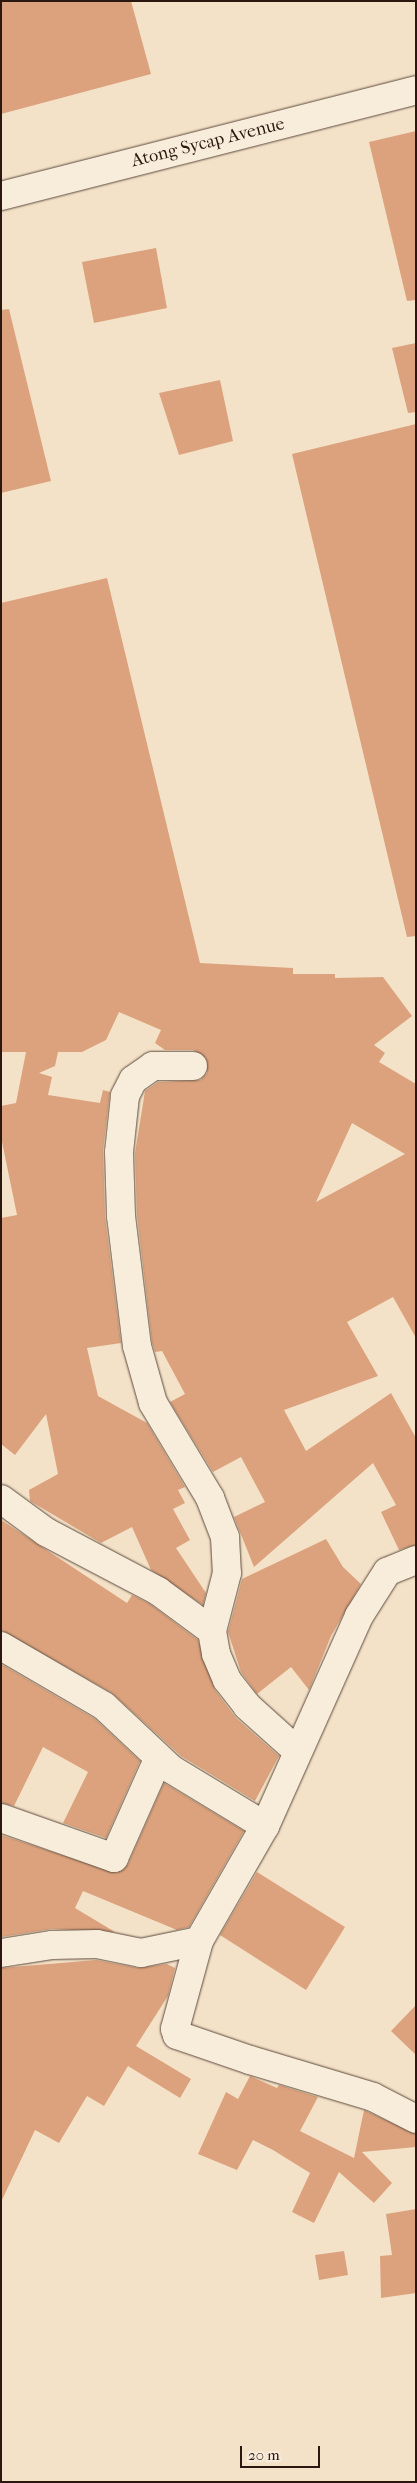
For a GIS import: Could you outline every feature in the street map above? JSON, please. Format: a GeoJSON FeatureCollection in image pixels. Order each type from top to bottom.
{"type":"FeatureCollection","features":[{"type":"Feature","properties":{"kind":"street","name":"Atong Sycap Avenue"},"geometry":{"type":"LineString","coordinates":[[1,196],[416,90]]}},
{"type":"Feature","properties":{"kind":"street"},"geometry":{"type":"LineString","coordinates":[[193,1066],[153,1066],[133,1080],[125,1096],[119,1152],[120,1216],[145,1380],[153,1404],[210,1498],[225,1537],[227,1573],[212,1631],[227,1680],[247,1706],[296,1750]]}},
{"type":"Feature","properties":{"kind":"street"},"geometry":{"type":"LineString","coordinates":[[1,1499],[46,1532],[158,1591],[212,1631]]}},
{"type":"Feature","properties":{"kind":"street"},"geometry":{"type":"LineString","coordinates":[[416,1560],[392,1568],[382,1579],[296,1750],[265,1826],[198,1941],[175,2029],[177,2035],[336,2084],[416,2119]]}},
{"type":"Feature","properties":{"kind":"street"},"geometry":{"type":"LineString","coordinates":[[1,1646],[104,1706],[140,1735],[158,1759],[265,1826]]}},
{"type":"Feature","properties":{"kind":"street"},"geometry":{"type":"LineString","coordinates":[[1,1818],[114,1858],[158,1759]]}},
{"type":"Feature","properties":{"kind":"street"},"geometry":{"type":"LineString","coordinates":[[1,1953],[52,1944],[97,1944],[141,1953],[198,1941]]}},
{"type":"Feature","properties":{"kind":"building"},"geometry":{"type":"Polygon","coordinates":[[[1,1],[131,1],[151,74],[1,114],[1,1]]]}},
{"type":"Feature","properties":{"kind":"building"},"geometry":{"type":"Polygon","coordinates":[[[416,131],[416,300],[407,301],[369,142],[416,131]]]}},
{"type":"Feature","properties":{"kind":"building"},"geometry":{"type":"Polygon","coordinates":[[[156,248],[167,308],[94,323],[82,262],[156,248]]]}},
{"type":"Feature","properties":{"kind":"building"},"geometry":{"type":"Polygon","coordinates":[[[9,309],[51,481],[1,493],[1,310],[9,309]]]}},
{"type":"Feature","properties":{"kind":"building"},"geometry":{"type":"Polygon","coordinates":[[[416,343],[416,412],[408,413],[392,348],[416,343]]]}},
{"type":"Feature","properties":{"kind":"building"},"geometry":{"type":"Polygon","coordinates":[[[220,380],[233,441],[179,455],[159,393],[220,380]]]}},
{"type":"Feature","properties":{"kind":"building"},"geometry":{"type":"Polygon","coordinates":[[[416,424],[416,936],[407,937],[292,454],[416,424]]]}},
{"type":"Feature","properties":{"kind":"building"},"geometry":{"type":"Polygon","coordinates":[[[107,578],[200,963],[293,968],[293,974],[335,974],[335,978],[383,977],[412,1016],[374,1045],[385,1053],[379,1062],[416,1084],[416,1338],[393,1297],[347,1322],[378,1376],[284,1410],[306,1451],[391,1393],[416,1438],[416,1545],[399,1550],[381,1512],[396,1505],[373,1463],[254,1567],[234,1517],[265,1502],[241,1457],[213,1472],[170,1402],[185,1394],[162,1351],[155,1352],[152,1342],[137,1215],[135,1153],[145,1091],[158,1082],[200,1080],[207,1073],[206,1058],[193,1050],[165,1050],[155,1043],[161,1030],[119,1012],[106,1040],[82,1052],[58,1052],[55,1066],[39,1073],[52,1077],[48,1095],[100,1103],[103,1090],[110,1092],[103,1150],[105,1217],[121,1343],[87,1348],[98,1396],[147,1423],[185,1487],[178,1490],[185,1503],[173,1509],[190,1540],[176,1548],[206,1593],[203,1605],[151,1570],[132,1527],[101,1543],[30,1501],[29,1490],[58,1474],[46,1414],[15,1455],[1,1444],[1,1218],[17,1215],[1,1137],[1,1106],[16,1103],[26,1052],[1,1052],[1,603],[107,578]],[[352,1123],[316,1202],[405,1154],[352,1123]]]}},
{"type":"Feature","properties":{"kind":"building"},"geometry":{"type":"Polygon","coordinates":[[[1,1520],[127,1603],[132,1595],[150,1604],[198,1640],[215,1690],[236,1718],[279,1756],[255,1801],[181,1756],[112,1693],[1,1630],[1,1520]]]}},
{"type":"Feature","properties":{"kind":"building"},"geometry":{"type":"Polygon","coordinates":[[[326,1539],[343,1567],[361,1584],[331,1636],[309,1690],[291,1667],[257,1694],[241,1672],[228,1632],[242,1579],[326,1539]]]}},
{"type":"Feature","properties":{"kind":"building"},"geometry":{"type":"Polygon","coordinates":[[[1,1664],[95,1719],[140,1761],[106,1838],[63,1823],[88,1772],[43,1747],[14,1806],[1,1803],[1,1664]]]}},
{"type":"Feature","properties":{"kind":"building"},"geometry":{"type":"Polygon","coordinates":[[[164,1783],[244,1831],[189,1927],[177,1930],[83,1891],[75,1908],[115,1932],[52,1929],[1,1937],[1,1835],[117,1873],[128,1864],[164,1783]]]}},
{"type":"Feature","properties":{"kind":"building"},"geometry":{"type":"Polygon","coordinates":[[[257,1872],[345,1927],[306,1990],[220,1935],[257,1872]]]}},
{"type":"Feature","properties":{"kind":"building"},"geometry":{"type":"Polygon","coordinates":[[[96,1960],[138,1968],[167,1964],[175,1968],[168,1996],[136,2046],[191,2079],[180,2098],[128,2066],[104,2106],[87,2096],[59,2143],[35,2130],[1,2202],[1,1968],[96,1960]]]}},
{"type":"Feature","properties":{"kind":"building"},"geometry":{"type":"Polygon","coordinates":[[[416,2005],[416,2055],[391,2031],[416,2005]]]}},
{"type":"Feature","properties":{"kind":"building"},"geometry":{"type":"Polygon","coordinates":[[[250,2076],[277,2088],[279,2085],[318,2097],[300,2131],[354,2158],[364,2110],[416,2134],[416,2147],[362,2152],[392,2183],[374,2203],[339,2172],[314,2223],[292,2212],[310,2173],[273,2150],[253,2140],[237,2170],[198,2154],[226,2092],[238,2099],[250,2076]]]}},
{"type":"Feature","properties":{"kind":"building"},"geometry":{"type":"Polygon","coordinates":[[[416,2209],[416,2293],[381,2298],[380,2256],[392,2255],[386,2214],[416,2209]]]}},
{"type":"Feature","properties":{"kind":"building"},"geometry":{"type":"Polygon","coordinates":[[[344,2251],[348,2275],[319,2280],[315,2255],[344,2251]]]}}]}
